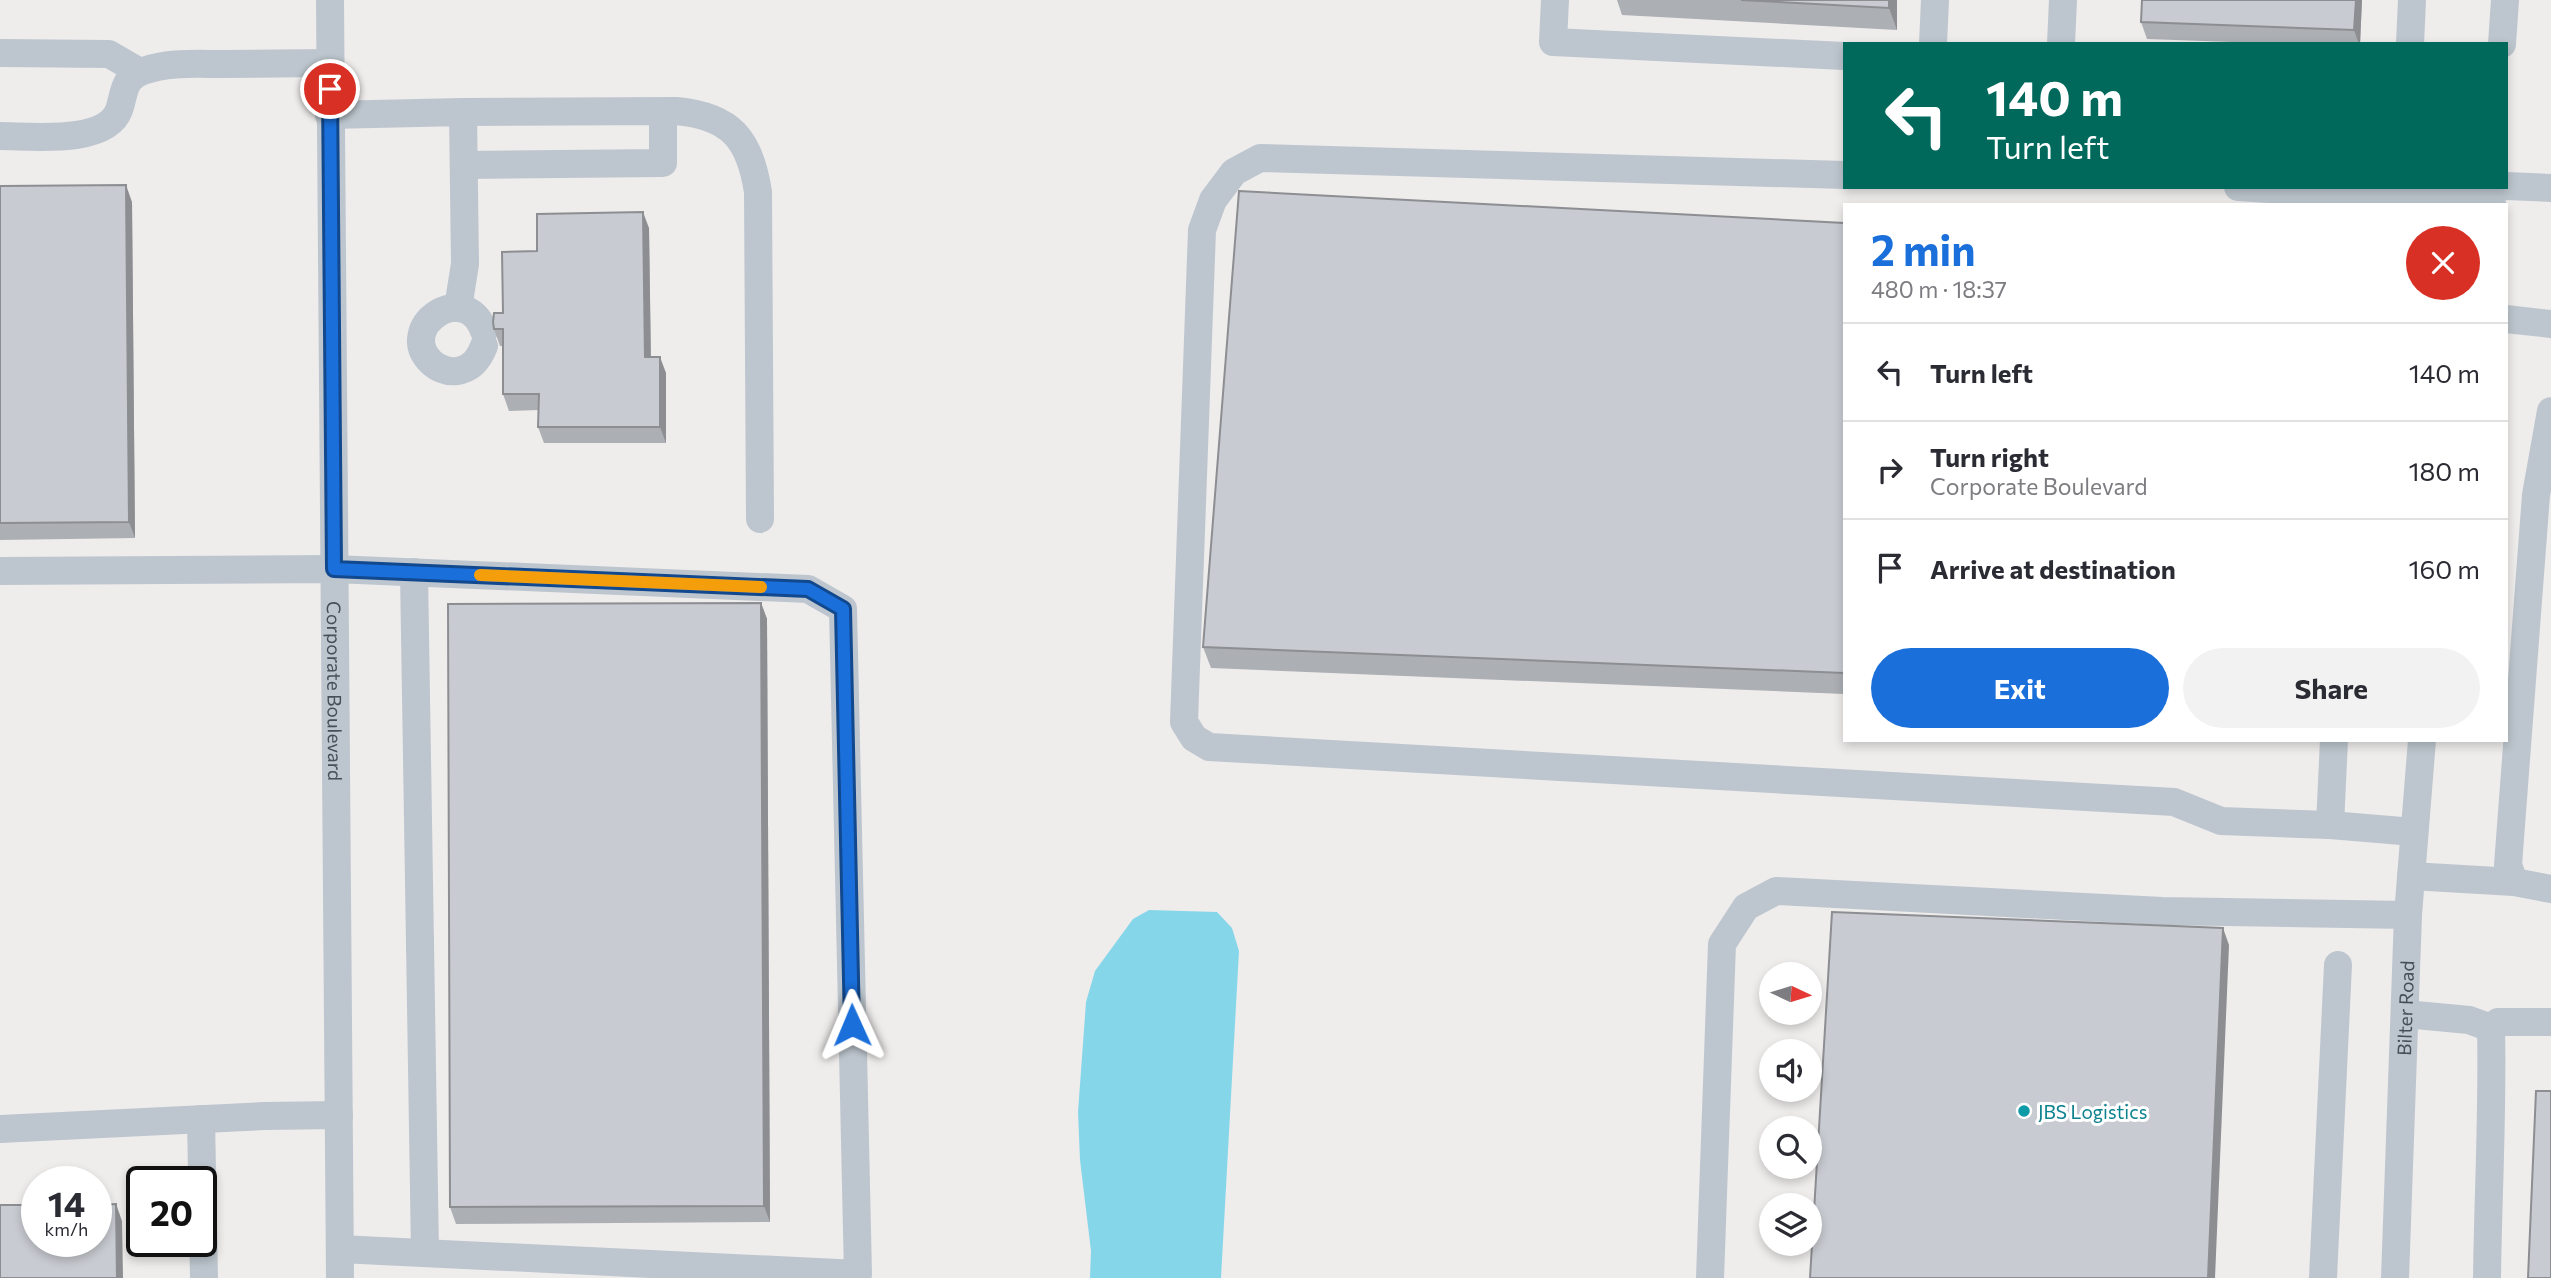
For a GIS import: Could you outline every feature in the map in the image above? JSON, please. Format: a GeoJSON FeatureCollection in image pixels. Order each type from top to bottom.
{"type":"FeatureCollection","features":[{"type":"Feature","properties":{"kind":"street","name":"Corporate Boulevard"},"geometry":{"type":"LineString","coordinates":[[330,0],[340,1278]]}},
{"type":"Feature","properties":{"kind":"street"},"geometry":{"type":"LineString","coordinates":[[1555,0],[1553,42],[1843,57]]}},
{"type":"Feature","properties":{"kind":"street"},"geometry":{"type":"LineString","coordinates":[[1933,42],[1936,0]]}},
{"type":"Feature","properties":{"kind":"street"},"geometry":{"type":"LineString","coordinates":[[2061,42],[2063,0]]}},
{"type":"Feature","properties":{"kind":"street"},"geometry":{"type":"LineString","coordinates":[[2410,42],[2412,0]]}},
{"type":"Feature","properties":{"kind":"street"},"geometry":{"type":"LineString","coordinates":[[2502,42],[2505,0]]}},
{"type":"Feature","properties":{"kind":"street"},"geometry":{"type":"LineString","coordinates":[[0,53],[109,54],[140,72]]}},
{"type":"Feature","properties":{"kind":"street"},"geometry":{"type":"LineString","coordinates":[[0,136],[81,135],[97,131],[110,123],[118,111],[124,86],[140,72],[168,64],[330,63]]}},
{"type":"Feature","properties":{"kind":"street"},"geometry":{"type":"LineString","coordinates":[[330,115],[663,111],[700,114],[720,122],[738,136],[750,155],[758,192],[760,519]]}},
{"type":"Feature","properties":{"kind":"street"},"geometry":{"type":"LineString","coordinates":[[464,165],[663,163],[663,111]]}},
{"type":"Feature","properties":{"kind":"street"},"geometry":{"type":"LineString","coordinates":[[458,308],[465,264],[464,112]]}},
{"type":"Feature","properties":{"kind":"street"},"geometry":{"type":"LineString","coordinates":[[1843,175],[1270,158],[1260,158],[1234,172],[1213,200],[1202,230],[1184,722],[1194,738],[1209,747],[2174,802],[2221,821],[2330,825],[2414,832]]}},
{"type":"Feature","properties":{"kind":"street"},"geometry":{"type":"LineString","coordinates":[[2256,189],[2358,200],[2496,195],[2551,188]]}},
{"type":"Feature","properties":{"kind":"street"},"geometry":{"type":"LineString","coordinates":[[447,308],[458,308],[476,317],[484,338],[473,364],[454,371],[444,370],[427,358],[421,338],[424,327],[438,312],[447,308]]}},
{"type":"Feature","properties":{"kind":"street"},"geometry":{"type":"LineString","coordinates":[[2508,318],[2551,324]]}},
{"type":"Feature","properties":{"kind":"street"},"geometry":{"type":"LineString","coordinates":[[2514,882],[2508,865],[2536,495],[2551,411]]}},
{"type":"Feature","properties":{"kind":"street"},"geometry":{"type":"LineString","coordinates":[[0,571],[334,569],[808,589],[843,609],[858,1274],[340,1249]]}},
{"type":"Feature","properties":{"kind":"street"},"geometry":{"type":"LineString","coordinates":[[414,572],[425,1253]]}},
{"type":"Feature","properties":{"kind":"street"},"geometry":{"type":"LineString","coordinates":[[2330,825],[2334,742]]}},
{"type":"Feature","properties":{"kind":"street","name":"Bilter Road"},"geometry":{"type":"LineString","coordinates":[[2395,1278],[2408,915],[2422,742]]}},
{"type":"Feature","properties":{"kind":"street"},"geometry":{"type":"LineString","coordinates":[[2411,876],[2514,882],[2543,890],[2551,889]]}},
{"type":"Feature","properties":{"kind":"street"},"geometry":{"type":"LineString","coordinates":[[1710,1278],[1722,944],[1746,907],[1776,891],[2162,911],[2408,915]]}},
{"type":"Feature","properties":{"kind":"street"},"geometry":{"type":"LineString","coordinates":[[2323,1278],[2337,965]]}},
{"type":"Feature","properties":{"kind":"street"},"geometry":{"type":"LineString","coordinates":[[2405,1014],[2469,1020],[2491,1028]]}},
{"type":"Feature","properties":{"kind":"street"},"geometry":{"type":"LineString","coordinates":[[2491,1028],[2498,1022],[2551,1022]]}},
{"type":"Feature","properties":{"kind":"street"},"geometry":{"type":"LineString","coordinates":[[2487,1278],[2493,1087],[2491,1028]]}},
{"type":"Feature","properties":{"kind":"street"},"geometry":{"type":"LineString","coordinates":[[0,1129],[339,1115]]}},
{"type":"Feature","properties":{"kind":"street"},"geometry":{"type":"LineString","coordinates":[[201,1119],[204,1278]]}},
{"type":"Feature","properties":{"kind":"water"},"geometry":{"type":"Polygon","coordinates":[[[1149,910],[1217,912],[1232,928],[1239,951],[1221,1278],[1090,1278],[1091,1251],[1080,1160],[1078,1112],[1086,1002],[1095,971],[1133,919],[1149,910]]]}},
{"type":"Feature","properties":{"kind":"building"},"geometry":{"type":"Polygon","coordinates":[[[1741,0],[1889,0],[1889,8],[1741,0]]]}},
{"type":"Feature","properties":{"kind":"building"},"geometry":{"type":"Polygon","coordinates":[[[2142,0],[2356,0],[2354,30],[2141,22],[2142,0]]]}},
{"type":"Feature","properties":{"kind":"building"},"geometry":{"type":"Polygon","coordinates":[[[126,185],[129,522],[0,523],[0,186],[126,185]]]}},
{"type":"Feature","properties":{"kind":"building"},"geometry":{"type":"Polygon","coordinates":[[[1239,191],[1843,223],[1843,673],[1203,647],[1239,191]]]}},
{"type":"Feature","properties":{"kind":"building"},"geometry":{"type":"Polygon","coordinates":[[[643,212],[645,357],[660,357],[660,427],[538,427],[539,394],[503,394],[503,329],[494,329],[493,322],[494,313],[503,313],[502,252],[537,251],[537,214],[643,212]]]}},
{"type":"Feature","properties":{"kind":"building"},"geometry":{"type":"Polygon","coordinates":[[[761,603],[764,1206],[450,1207],[448,604],[761,603]]]}},
{"type":"Feature","properties":{"kind":"building","name":"JBS Logistics"},"geometry":{"type":"Polygon","coordinates":[[[1832,912],[2223,928],[2208,1278],[1810,1278],[1811,1256],[1822,1256],[1822,1193],[1815,1193],[1816,1179],[1822,1179],[1822,1116],[1820,1116],[1832,912]]]}},
{"type":"Feature","properties":{"kind":"building"},"geometry":{"type":"Polygon","coordinates":[[[2536,1091],[2551,1091],[2551,1278],[2528,1278],[2536,1091]]]}},
{"type":"Feature","properties":{"kind":"building"},"geometry":{"type":"Polygon","coordinates":[[[112,1204],[116,1204],[117,1278],[0,1278],[0,1205],[21,1205],[21,1257],[112,1257],[112,1204]]]}},
{"type":"Feature","properties":{"kind":"slow traffic"},"geometry":{"type":"LineString","coordinates":[[480,575],[761,587]]}},
{"type":"Feature","properties":{"kind":"place","name":"JBS Logistics"},"geometry":{"type":"Point","coordinates":[2024,1111]}},
{"type":"Feature","properties":{"kind":"route"},"geometry":{"type":"LineString","coordinates":[[330,89],[334,569],[808,589],[843,609],[852,1025]]}}]}
